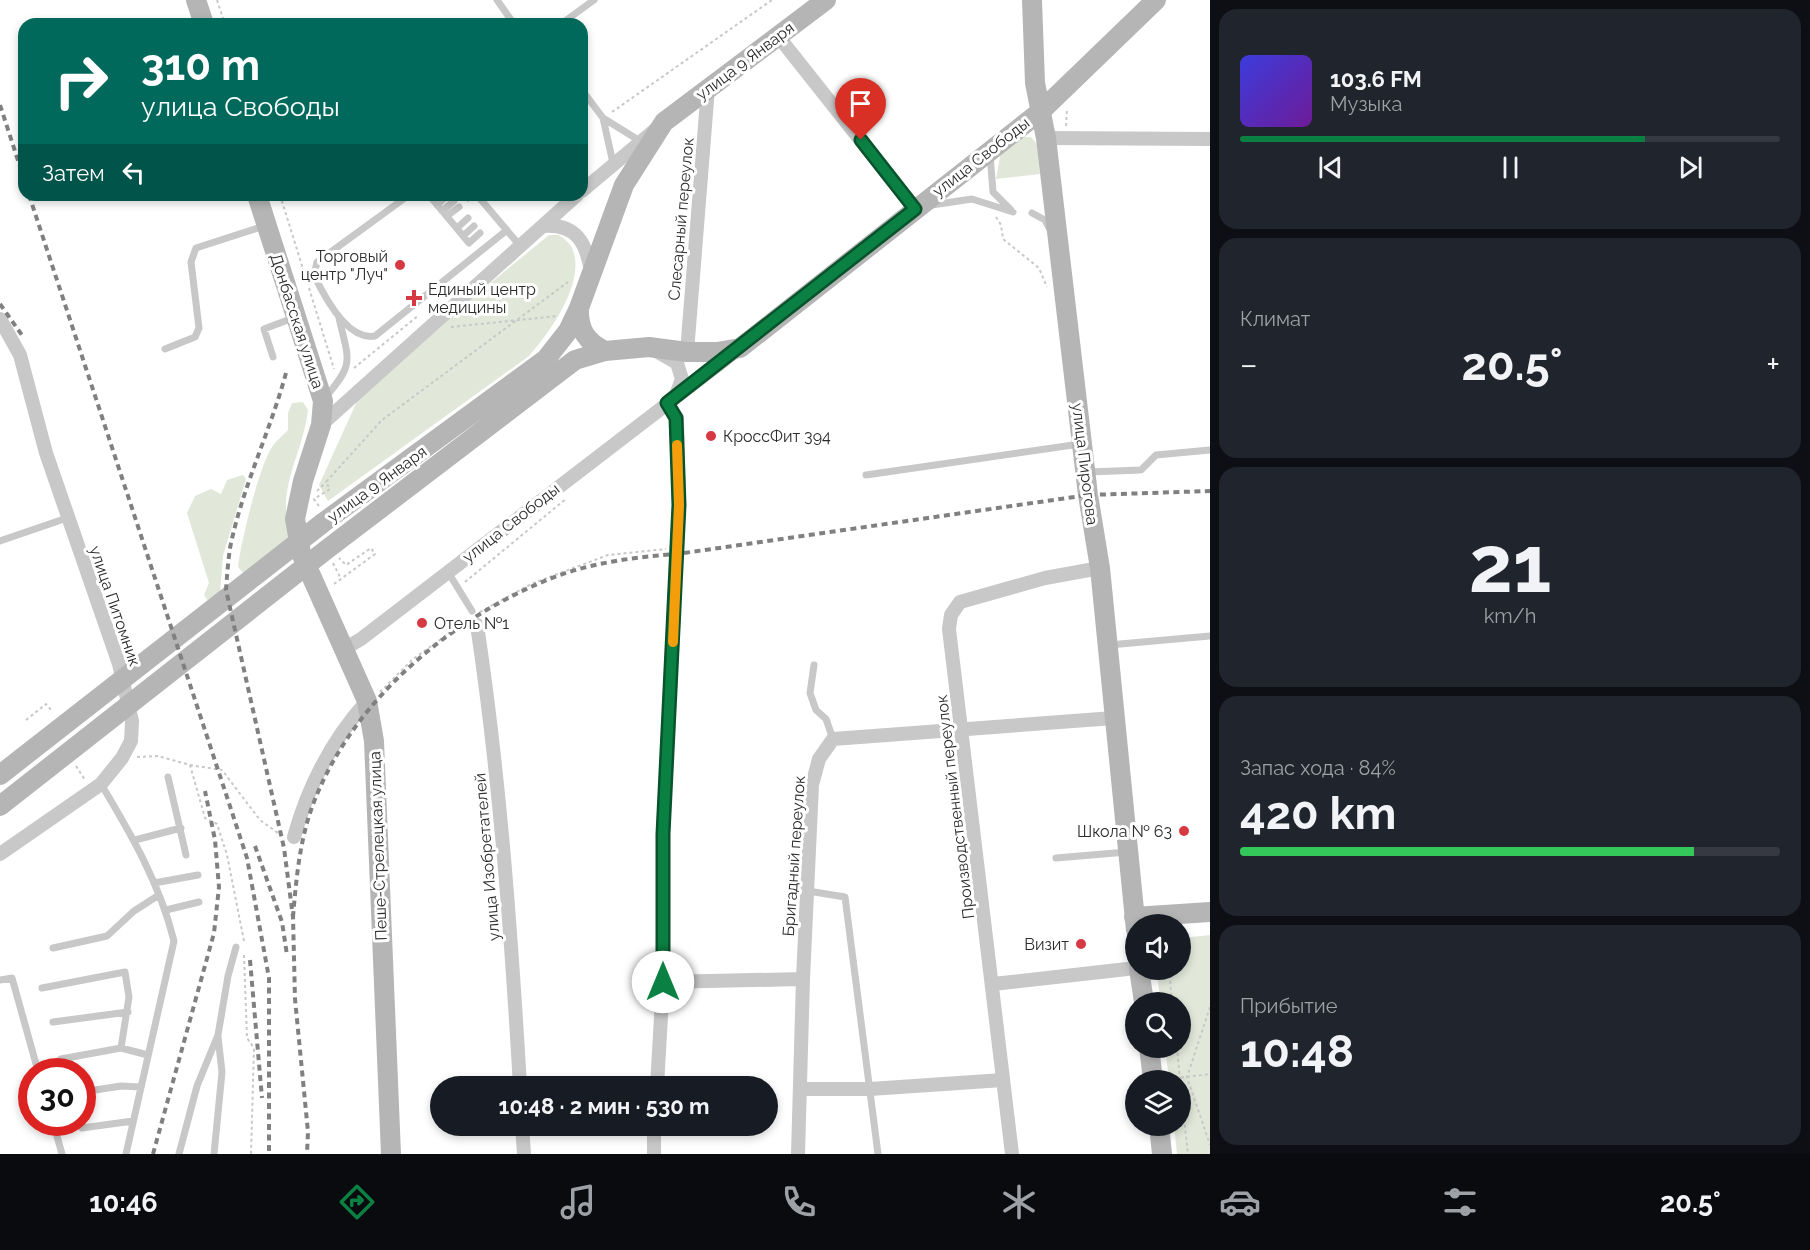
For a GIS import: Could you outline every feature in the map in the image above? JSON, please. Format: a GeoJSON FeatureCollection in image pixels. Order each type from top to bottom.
{"type":"FeatureCollection","features":[{"type":"Feature","properties":{"kind":"main road"},"geometry":{"type":"LineString","coordinates":[[196,0],[202,18]]}},
{"type":"Feature","properties":{"kind":"main road","name":"улица 9 Января"},"geometry":{"type":"LineString","coordinates":[[0,775],[63,720],[323,516],[546,359],[568,331],[579,308],[624,185],[664,122],[826,0]]}},
{"type":"Feature","properties":{"kind":"main road","name":"улица Пирогова"},"geometry":{"type":"LineString","coordinates":[[1032,0],[1035,83],[1046,138],[1086,472],[1100,568],[1134,914]]}},
{"type":"Feature","properties":{"kind":"main road","name":"улица Свободы"},"geometry":{"type":"LineString","coordinates":[[740,348],[1041,111],[1156,0]]}},
{"type":"Feature","properties":{"kind":"main road","name":"Донбасская улица"},"geometry":{"type":"LineString","coordinates":[[259,201],[322,400],[321,425],[303,481],[295,519],[301,553]]}},
{"type":"Feature","properties":{"kind":"main road"},"geometry":{"type":"LineString","coordinates":[[579,308],[579,323],[583,335],[605,351],[649,347],[687,352],[717,352],[740,348]]}},
{"type":"Feature","properties":{"kind":"main road","name":"улица 9 Января"},"geometry":{"type":"LineString","coordinates":[[0,806],[71,756],[575,360],[605,351]]}},
{"type":"Feature","properties":{"kind":"main road","name":"Пеше-Стрелецкая улица"},"geometry":{"type":"LineString","coordinates":[[301,553],[367,701],[374,741],[391,1154]]}},
{"type":"Feature","properties":{"kind":"main road"},"geometry":{"type":"LineString","coordinates":[[1191,915],[1210,912]]}},
{"type":"Feature","properties":{"kind":"main road"},"geometry":{"type":"LineString","coordinates":[[1160,1136],[1162,1154]]}},
{"type":"Feature","properties":{"kind":"street"},"geometry":{"type":"LineString","coordinates":[[778,36],[915,209]]}},
{"type":"Feature","properties":{"kind":"street","name":"Слесарный переулок"},"geometry":{"type":"LineString","coordinates":[[687,352],[708,88]]}},
{"type":"Feature","properties":{"kind":"street","name":"улица 9 Января"},"geometry":{"type":"LineString","coordinates":[[588,184],[664,122]]}},
{"type":"Feature","properties":{"kind":"street"},"geometry":{"type":"LineString","coordinates":[[1046,138],[1210,139]]}},
{"type":"Feature","properties":{"kind":"street","name":"улица 9 Января"},"geometry":{"type":"LineString","coordinates":[[321,425],[570,201]]}},
{"type":"Feature","properties":{"kind":"street"},"geometry":{"type":"LineString","coordinates":[[544,226],[565,227],[580,237],[588,252],[591,274]]}},
{"type":"Feature","properties":{"kind":"street","name":"улица Питомник"},"geometry":{"type":"LineString","coordinates":[[0,319],[20,355],[36,420],[67,518],[119,664],[132,721],[131,741],[122,758],[101,784],[0,854]]}},
{"type":"Feature","properties":{"kind":"street"},"geometry":{"type":"LineString","coordinates":[[649,347],[677,363],[682,379],[672,399],[676,418],[677,548],[663,834],[663,982],[658,1076]]}},
{"type":"Feature","properties":{"kind":"street","name":"улица Свободы"},"geometry":{"type":"LineString","coordinates":[[344,649],[361,639],[740,348]]}},
{"type":"Feature","properties":{"kind":"street","name":"Производственный переулок"},"geometry":{"type":"LineString","coordinates":[[1012,1154],[949,629],[951,615],[960,602],[1045,578],[1100,568]]}},
{"type":"Feature","properties":{"kind":"street","name":"улица Изобретателей"},"geometry":{"type":"LineString","coordinates":[[472,618],[489,707],[509,914],[519,1076]]}},
{"type":"Feature","properties":{"kind":"street"},"geometry":{"type":"LineString","coordinates":[[294,837],[315,777],[343,731],[367,701]]}},
{"type":"Feature","properties":{"kind":"street"},"geometry":{"type":"LineString","coordinates":[[833,739],[1114,718]]}},
{"type":"Feature","properties":{"kind":"street","name":"Бригадный переулок"},"geometry":{"type":"LineString","coordinates":[[798,1154],[812,785],[819,759],[833,739]]}},
{"type":"Feature","properties":{"kind":"street"},"geometry":{"type":"LineString","coordinates":[[993,984],[1125,969]]}},
{"type":"Feature","properties":{"kind":"street"},"geometry":{"type":"LineString","coordinates":[[663,982],[803,980]]}},
{"type":"Feature","properties":{"kind":"street"},"geometry":{"type":"LineString","coordinates":[[800,1089],[870,1089],[1003,1080]]}},
{"type":"Feature","properties":{"kind":"street"},"geometry":{"type":"LineString","coordinates":[[523,1136],[524,1154]]}},
{"type":"Feature","properties":{"kind":"street"},"geometry":{"type":"LineString","coordinates":[[654,1136],[654,1154]]}},
{"type":"Feature","properties":{"kind":"lane"},"geometry":{"type":"LineString","coordinates":[[497,0],[510,18]]}},
{"type":"Feature","properties":{"kind":"lane"},"geometry":{"type":"LineString","coordinates":[[569,18],[591,1]]}},
{"type":"Feature","properties":{"kind":"lane"},"geometry":{"type":"LineString","coordinates":[[588,98],[603,118],[639,141]]}},
{"type":"Feature","properties":{"kind":"lane"},"geometry":{"type":"LineString","coordinates":[[603,118],[613,162]]}},
{"type":"Feature","properties":{"kind":"lane"},"geometry":{"type":"LineString","coordinates":[[915,209],[972,200],[1013,212],[993,192],[990,150]]}},
{"type":"Feature","properties":{"kind":"lane"},"geometry":{"type":"LineString","coordinates":[[322,400],[346,374],[347,354],[339,318],[314,275],[317,262],[401,201]]}},
{"type":"Feature","properties":{"kind":"lane"},"geometry":{"type":"LineString","coordinates":[[434,201],[469,243],[480,233]]}},
{"type":"Feature","properties":{"kind":"lane"},"geometry":{"type":"LineString","coordinates":[[442,211],[453,201]]}},
{"type":"Feature","properties":{"kind":"lane"},"geometry":{"type":"LineString","coordinates":[[442,211],[453,201]]}},
{"type":"Feature","properties":{"kind":"lane"},"geometry":{"type":"LineString","coordinates":[[482,201],[521,247]]}},
{"type":"Feature","properties":{"kind":"lane"},"geometry":{"type":"LineString","coordinates":[[478,210],[485,204]]}},
{"type":"Feature","properties":{"kind":"lane"},"geometry":{"type":"LineString","coordinates":[[484,218],[491,212]]}},
{"type":"Feature","properties":{"kind":"lane"},"geometry":{"type":"LineString","coordinates":[[1032,213],[1045,220],[1059,248]]}},
{"type":"Feature","properties":{"kind":"lane"},"geometry":{"type":"LineString","coordinates":[[457,228],[468,218]]}},
{"type":"Feature","properties":{"kind":"lane"},"geometry":{"type":"LineString","coordinates":[[490,225],[497,219]]}},
{"type":"Feature","properties":{"kind":"lane"},"geometry":{"type":"LineString","coordinates":[[165,349],[195,337],[199,328],[191,262],[196,248],[266,225]]}},
{"type":"Feature","properties":{"kind":"lane"},"geometry":{"type":"LineString","coordinates":[[463,236],[474,226]]}},
{"type":"Feature","properties":{"kind":"lane"},"geometry":{"type":"LineString","coordinates":[[339,318],[363,336],[375,336],[507,230]]}},
{"type":"Feature","properties":{"kind":"lane"},"geometry":{"type":"LineString","coordinates":[[273,357],[264,328],[296,317]]}},
{"type":"Feature","properties":{"kind":"lane"},"geometry":{"type":"LineString","coordinates":[[866,475],[1083,443]]}},
{"type":"Feature","properties":{"kind":"lane"},"geometry":{"type":"LineString","coordinates":[[1086,472],[1141,470],[1156,455],[1210,450]]}},
{"type":"Feature","properties":{"kind":"lane"},"geometry":{"type":"LineString","coordinates":[[0,541],[67,518]]}},
{"type":"Feature","properties":{"kind":"lane"},"geometry":{"type":"LineString","coordinates":[[448,572],[472,618]]}},
{"type":"Feature","properties":{"kind":"lane"},"geometry":{"type":"LineString","coordinates":[[1107,645],[1210,636]]}},
{"type":"Feature","properties":{"kind":"lane"},"geometry":{"type":"LineString","coordinates":[[814,665],[810,693],[816,710],[826,719],[833,739]]}},
{"type":"Feature","properties":{"kind":"lane"},"geometry":{"type":"LineString","coordinates":[[168,777],[186,855]]}},
{"type":"Feature","properties":{"kind":"lane"},"geometry":{"type":"LineString","coordinates":[[101,784],[135,840],[166,910],[174,940],[126,1154]]}},
{"type":"Feature","properties":{"kind":"lane"},"geometry":{"type":"LineString","coordinates":[[135,840],[181,828]]}},
{"type":"Feature","properties":{"kind":"lane"},"geometry":{"type":"LineString","coordinates":[[1056,858],[1127,852]]}},
{"type":"Feature","properties":{"kind":"lane"},"geometry":{"type":"LineString","coordinates":[[154,883],[198,875]]}},
{"type":"Feature","properties":{"kind":"lane"},"geometry":{"type":"LineString","coordinates":[[808,891],[845,897],[878,1154]]}},
{"type":"Feature","properties":{"kind":"lane"},"geometry":{"type":"LineString","coordinates":[[52,948],[107,936],[134,911],[159,895]]}},
{"type":"Feature","properties":{"kind":"lane"},"geometry":{"type":"LineString","coordinates":[[166,910],[199,902]]}},
{"type":"Feature","properties":{"kind":"lane"},"geometry":{"type":"LineString","coordinates":[[179,1154],[197,1086],[218,1035],[228,976],[236,946]]}},
{"type":"Feature","properties":{"kind":"lane"},"geometry":{"type":"LineString","coordinates":[[42,988],[124,972],[129,997],[121,1048]]}},
{"type":"Feature","properties":{"kind":"lane"},"geometry":{"type":"LineString","coordinates":[[0,980],[12,978],[34,1058]]}},
{"type":"Feature","properties":{"kind":"lane"},"geometry":{"type":"LineString","coordinates":[[53,1022],[128,1012]]}},
{"type":"Feature","properties":{"kind":"lane"},"geometry":{"type":"LineString","coordinates":[[214,1154],[222,1072],[218,1035]]}},
{"type":"Feature","properties":{"kind":"lane"},"geometry":{"type":"LineString","coordinates":[[66,1058],[121,1048],[148,1054]]}},
{"type":"Feature","properties":{"kind":"lane"},"geometry":{"type":"LineString","coordinates":[[96,1090],[121,1086],[141,1087]]}},
{"type":"Feature","properties":{"kind":"lane"},"geometry":{"type":"LineString","coordinates":[[96,1126],[133,1120]]}},
{"type":"Feature","properties":{"kind":"lane"},"geometry":{"type":"LineString","coordinates":[[57,1136],[62,1154]]}},
{"type":"Feature","properties":{"kind":"path"},"geometry":{"type":"LineString","coordinates":[[217,0],[223,18]]}},
{"type":"Feature","properties":{"kind":"path"},"geometry":{"type":"LineString","coordinates":[[603,118],[772,0]]}},
{"type":"Feature","properties":{"kind":"path"},"geometry":{"type":"LineString","coordinates":[[282,201],[334,369],[357,368],[420,313]]}},
{"type":"Feature","properties":{"kind":"path"},"geometry":{"type":"LineString","coordinates":[[992,213],[1002,225],[1003,239],[1039,268],[1048,290]]}},
{"type":"Feature","properties":{"kind":"path"},"geometry":{"type":"LineString","coordinates":[[323,516],[314,499],[330,489],[326,482],[382,420],[520,320],[568,282]]}},
{"type":"Feature","properties":{"kind":"path"},"geometry":{"type":"LineString","coordinates":[[446,327],[558,316]]}},
{"type":"Feature","properties":{"kind":"path"},"geometry":{"type":"LineString","coordinates":[[327,589],[375,554],[371,548],[346,565],[330,551]]}},
{"type":"Feature","properties":{"kind":"path"},"geometry":{"type":"LineString","coordinates":[[367,701],[384,689],[413,659],[472,618],[531,584],[608,555],[677,548]]}},
{"type":"Feature","properties":{"kind":"path"},"geometry":{"type":"LineString","coordinates":[[26,720],[46,704],[63,720]]}},
{"type":"Feature","properties":{"kind":"path"},"geometry":{"type":"LineString","coordinates":[[71,756],[86,779],[77,786]]}},
{"type":"Feature","properties":{"kind":"path"},"geometry":{"type":"LineString","coordinates":[[122,758],[158,756],[190,765],[222,770],[266,826],[288,839],[294,837]]}},
{"type":"Feature","properties":{"kind":"path"},"geometry":{"type":"LineString","coordinates":[[190,765],[205,818],[217,824],[227,855],[244,940],[247,1038],[254,1048],[251,1154]]}},
{"type":"Feature","properties":{"kind":"path"},"geometry":{"type":"LineString","coordinates":[[1190,1070],[1209,1016],[1210,1006]]}},
{"type":"Feature","properties":{"kind":"path"},"geometry":{"type":"LineString","coordinates":[[1191,1076],[1210,1074]]}},
{"type":"Feature","properties":{"kind":"path"},"geometry":{"type":"LineString","coordinates":[[1191,1089],[1210,1144]]}},
{"type":"Feature","properties":{"kind":"path"},"geometry":{"type":"LineString","coordinates":[[1186,1136],[1188,1154]]}},
{"type":"Feature","properties":{"kind":"green space"},"geometry":{"type":"Polygon","coordinates":[[[1021,137],[1031,137],[1037,144],[1040,174],[996,179],[1001,152],[1021,137]]]}},
{"type":"Feature","properties":{"kind":"green space"},"geometry":{"type":"Polygon","coordinates":[[[549,235],[559,235],[571,246],[575,261],[575,275],[571,290],[556,320],[529,356],[328,501],[319,485],[358,399],[388,367],[549,235]]]}},
{"type":"Feature","properties":{"kind":"green space"},"geometry":{"type":"Polygon","coordinates":[[[303,402],[308,410],[286,502],[290,537],[244,574],[238,567],[240,555],[251,505],[262,470],[272,447],[288,430],[288,413],[292,403],[303,402]]]}},
{"type":"Feature","properties":{"kind":"green space"},"geometry":{"type":"Polygon","coordinates":[[[243,475],[246,479],[223,556],[220,593],[208,601],[204,595],[209,583],[187,513],[195,496],[211,489],[221,494],[227,480],[243,475]]]}},
{"type":"Feature","properties":{"kind":"green space"},"geometry":{"type":"Polygon","coordinates":[[[1210,935],[1210,1154],[1177,1154],[1175,1136],[1191,1136],[1191,1070],[1168,1070],[1166,1058],[1191,1058],[1191,992],[1159,992],[1158,980],[1191,980],[1191,937],[1210,935]]]}},
{"type":"Feature","properties":{"kind":"railway"},"geometry":{"type":"LineString","coordinates":[[0,105],[18,160]]}},
{"type":"Feature","properties":{"kind":"railway"},"geometry":{"type":"LineString","coordinates":[[31,201],[247,858],[269,978],[269,1154]]}},
{"type":"Feature","properties":{"kind":"railway"},"geometry":{"type":"LineString","coordinates":[[0,304],[24,338]]}},
{"type":"Feature","properties":{"kind":"railway"},"geometry":{"type":"LineString","coordinates":[[286,373],[235,526],[230,548],[226,590],[284,848],[293,917],[295,999],[308,1132],[307,1154]]}},
{"type":"Feature","properties":{"kind":"railway"},"geometry":{"type":"LineString","coordinates":[[293,917],[301,850],[311,810],[328,771],[351,734],[378,699],[443,639],[480,614],[518,593],[572,571],[631,559],[1088,495],[1210,491]]}},
{"type":"Feature","properties":{"kind":"railway"},"geometry":{"type":"LineString","coordinates":[[153,1154],[214,933],[219,887],[215,840],[205,791]]}},
{"type":"Feature","properties":{"kind":"railway"},"geometry":{"type":"LineString","coordinates":[[255,846],[282,922],[287,955]]}},
{"type":"Feature","properties":{"kind":"railway"},"geometry":{"type":"LineString","coordinates":[[250,960],[262,1098]]}},
{"type":"Feature","properties":{"kind":"slow traffic"},"geometry":{"type":"LineString","coordinates":[[673,642],[679,505],[677,445]]}},
{"type":"Feature","properties":{"kind":"place","name":"Торговый центр \"Луч\""},"geometry":{"type":"Point","coordinates":[400,265]}},
{"type":"Feature","properties":{"kind":"place","name":"Единый центр медицины"},"geometry":{"type":"Point","coordinates":[414,298]}},
{"type":"Feature","properties":{"kind":"place","name":"КроссФит 394"},"geometry":{"type":"Point","coordinates":[711,436]}},
{"type":"Feature","properties":{"kind":"place","name":"Отель №1"},"geometry":{"type":"Point","coordinates":[422,623]}},
{"type":"Feature","properties":{"kind":"place","name":"Школа № 63"},"geometry":{"type":"Point","coordinates":[1184,831]}},
{"type":"Feature","properties":{"kind":"place","name":"Визит"},"geometry":{"type":"Point","coordinates":[1081,944]}},
{"type":"Feature","properties":{"kind":"route"},"geometry":{"type":"LineString","coordinates":[[663,982],[663,834],[679,505],[676,418],[667,403],[915,209],[861,140]]}}]}
